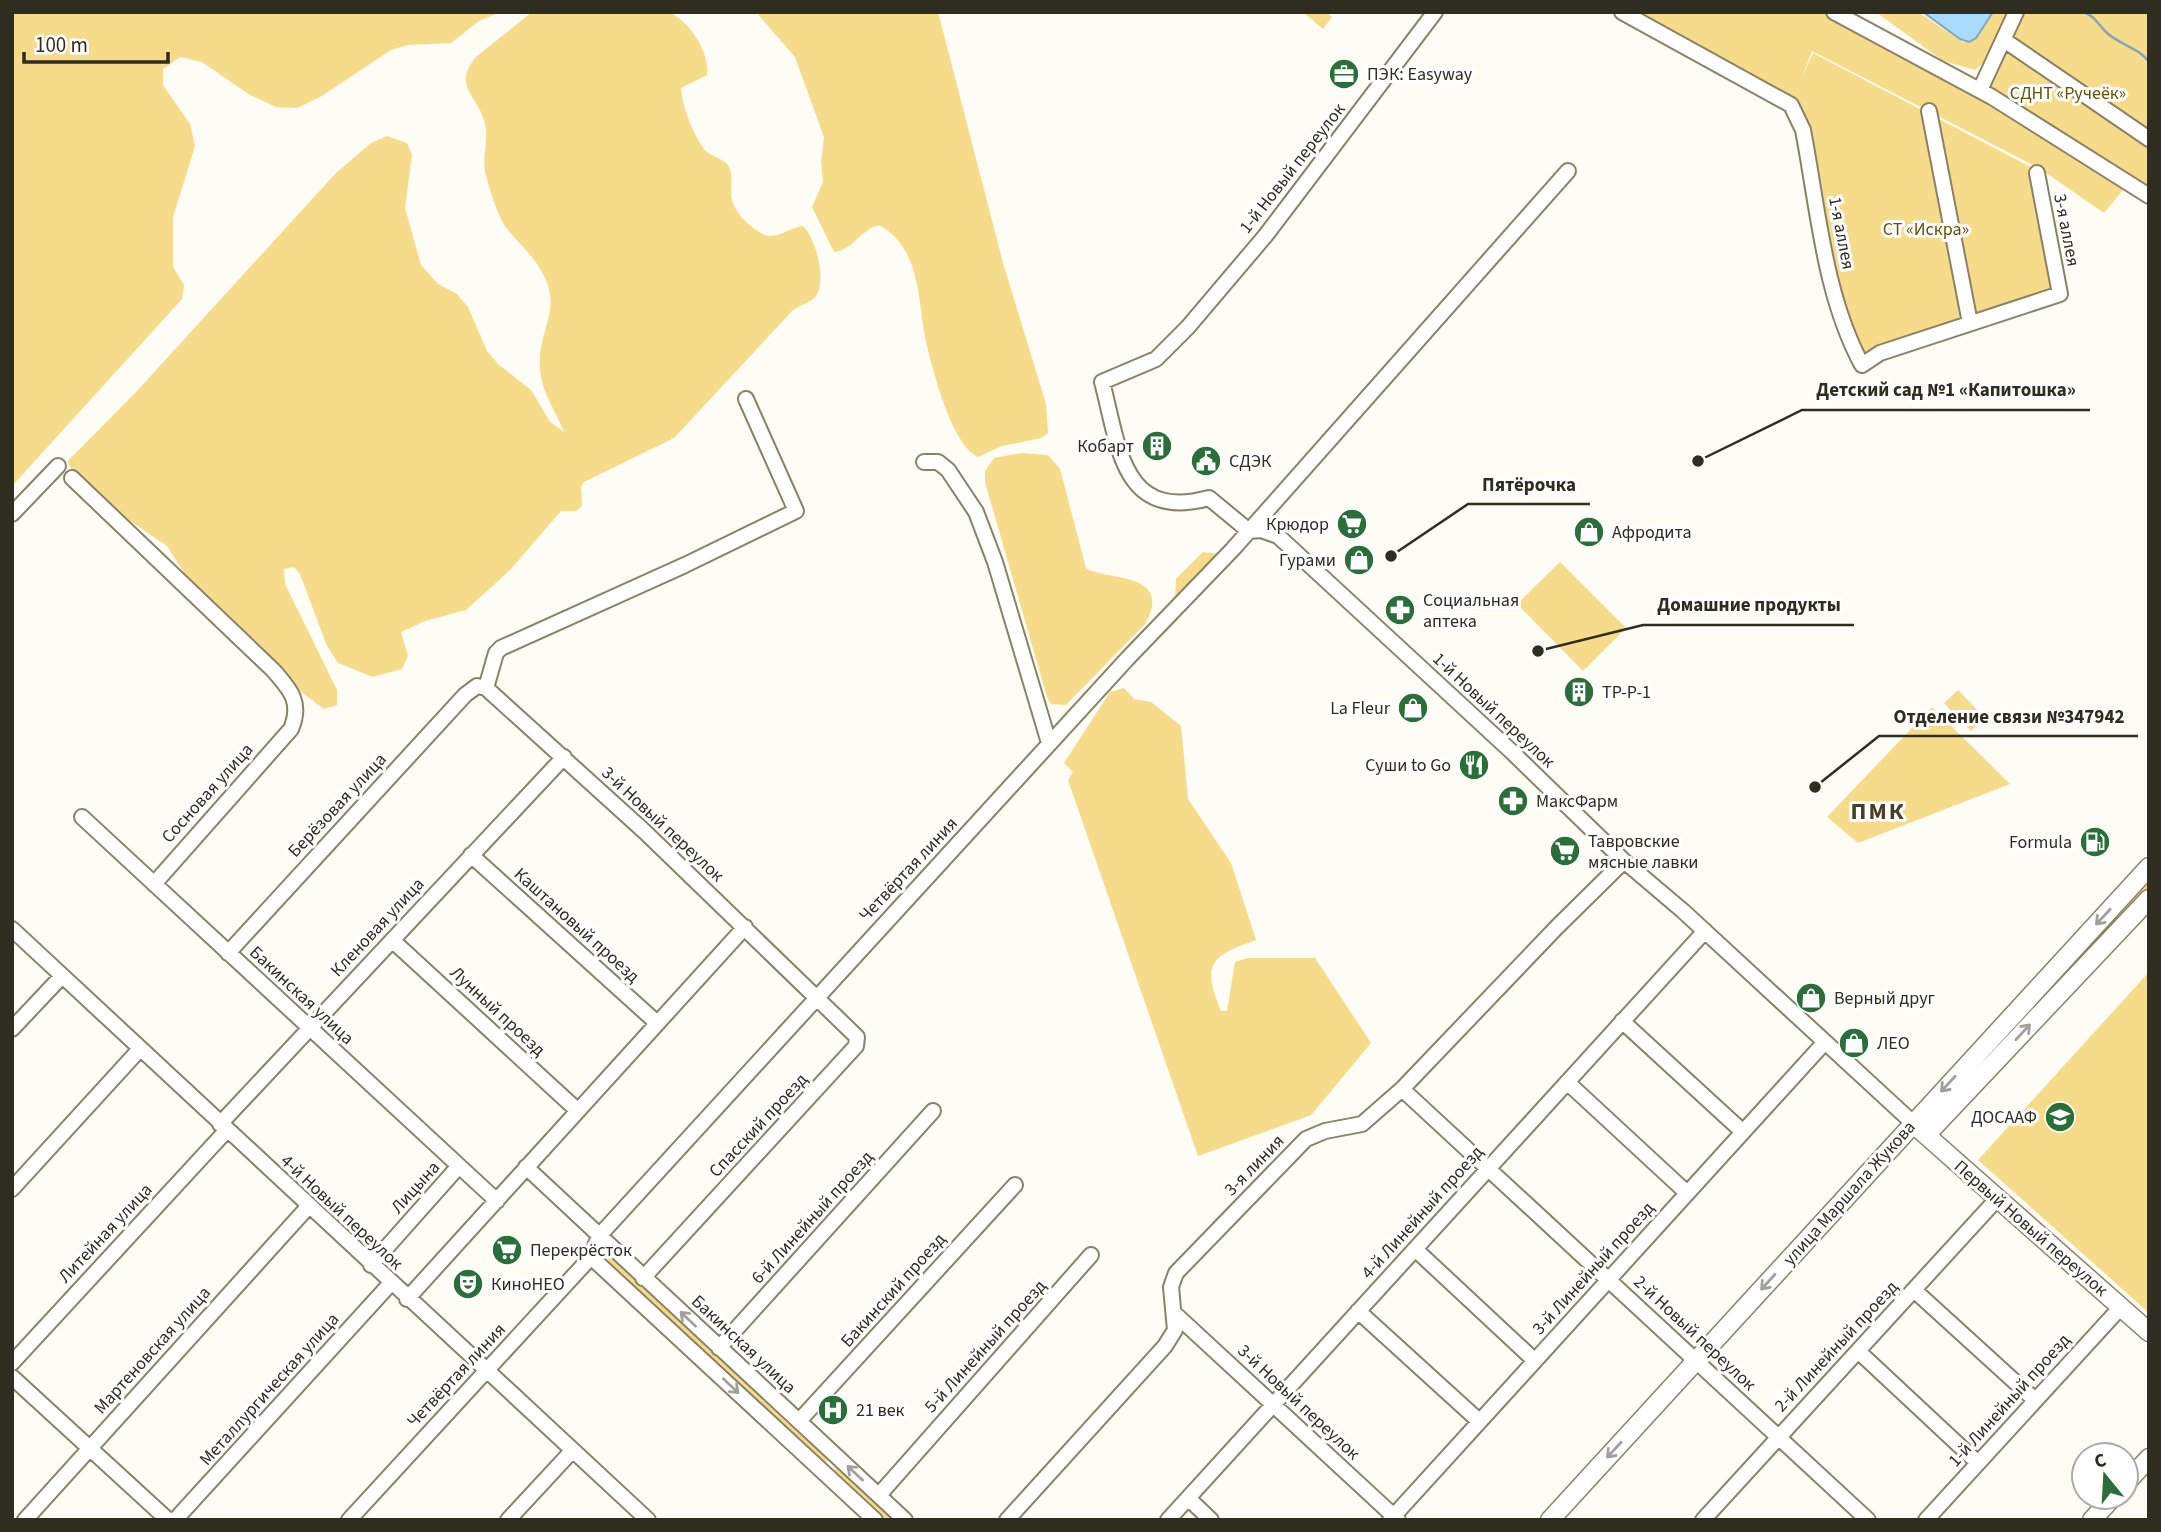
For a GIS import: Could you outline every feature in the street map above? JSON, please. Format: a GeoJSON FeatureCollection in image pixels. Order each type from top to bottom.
{"type":"FeatureCollection","features":[{"type":"Feature","properties":{"kind":"main road","name":"улица Маршала Жукова"},"geometry":{"type":"LineString","coordinates":[[1919,1129],[2049,975],[2149,867]]}},
{"type":"Feature","properties":{"kind":"main road","name":"улица Маршала Жукова"},"geometry":{"type":"LineString","coordinates":[[1550,1520],[1696,1361],[1919,1129],[2063,990],[2149,899]]}},
{"type":"Feature","properties":{"kind":"main road"},"geometry":{"type":"LineString","coordinates":[[2049,975],[2063,990]]}},
{"type":"Feature","properties":{"kind":"main road","name":"Первый Новый переулок"},"geometry":{"type":"LineString","coordinates":[[1919,1129],[2149,1332]]}},
{"type":"Feature","properties":{"kind":"street","name":"1-й Новый переулок"},"geometry":{"type":"LineString","coordinates":[[1435,12],[1266,235],[1188,327],[1156,359],[1102,382],[1124,465],[1139,489],[1161,501],[1182,503],[1209,499],[1249,531],[1269,532],[1278,536],[1512,752],[1625,861],[1705,931],[1919,1129]]}},
{"type":"Feature","properties":{"kind":"street","name":"1-я аллея"},"geometry":{"type":"LineString","coordinates":[[1622,12],[1791,105],[1803,130],[1836,304],[1846,335],[1862,365],[1880,353],[1970,323]]}},
{"type":"Feature","properties":{"kind":"street"},"geometry":{"type":"LineString","coordinates":[[1833,12],[1980,90],[2149,196]]}},
{"type":"Feature","properties":{"kind":"street"},"geometry":{"type":"LineString","coordinates":[[1980,90],[2016,12]]}},
{"type":"Feature","properties":{"kind":"street"},"geometry":{"type":"LineString","coordinates":[[2004,40],[2149,139]]}},
{"type":"Feature","properties":{"kind":"street"},"geometry":{"type":"LineString","coordinates":[[1929,111],[1970,323]]}},
{"type":"Feature","properties":{"kind":"street","name":"Четвёртая линия"},"geometry":{"type":"LineString","coordinates":[[598,1236],[1049,743],[1249,531],[1568,171]]}},
{"type":"Feature","properties":{"kind":"street","name":"3-я аллея"},"geometry":{"type":"LineString","coordinates":[[1970,323],[2060,294],[2036,173]]}},
{"type":"Feature","properties":{"kind":"street"},"geometry":{"type":"LineString","coordinates":[[482,687],[496,653],[501,648],[685,565],[796,511],[746,399]]}},
{"type":"Feature","properties":{"kind":"street"},"geometry":{"type":"LineString","coordinates":[[924,461],[938,462],[948,470],[976,512],[995,562],[1049,743]]}},
{"type":"Feature","properties":{"kind":"street"},"geometry":{"type":"LineString","coordinates":[[12,514],[58,466]]}},
{"type":"Feature","properties":{"kind":"street","name":"Сосновая улица"},"geometry":{"type":"LineString","coordinates":[[72,478],[290,689],[297,706],[291,729],[173,859],[154,884]]}},
{"type":"Feature","properties":{"kind":"street","name":"3-й Новый переулок"},"geometry":{"type":"LineString","coordinates":[[482,687],[564,758],[817,997]]}},
{"type":"Feature","properties":{"kind":"street","name":"Берёзовая улица"},"geometry":{"type":"LineString","coordinates":[[228,953],[465,695],[482,687]]}},
{"type":"Feature","properties":{"kind":"street","name":"Кленовая улица"},"geometry":{"type":"LineString","coordinates":[[223,1127],[309,1027],[564,758]]}},
{"type":"Feature","properties":{"kind":"street","name":"Бакинская улица"},"geometry":{"type":"LineString","coordinates":[[82,817],[496,1201]]}},
{"type":"Feature","properties":{"kind":"street","name":"Каштановый проезд"},"geometry":{"type":"LineString","coordinates":[[471,855],[657,1023]]}},
{"type":"Feature","properties":{"kind":"street","name":"3-я линия"},"geometry":{"type":"LineString","coordinates":[[1007,1520],[1165,1346],[1175,1330],[1171,1287],[1177,1273],[1306,1139],[1325,1131],[1362,1124],[1402,1089],[1557,927],[1625,861]]}},
{"type":"Feature","properties":{"kind":"street"},"geometry":{"type":"LineString","coordinates":[[407,1299],[745,927]]}},
{"type":"Feature","properties":{"kind":"street","name":"4-й Новый переулок"},"geometry":{"type":"LineString","coordinates":[[12,929],[485,1372],[648,1520]]}},
{"type":"Feature","properties":{"kind":"street","name":"4-й Линейный проезд"},"geometry":{"type":"LineString","coordinates":[[1168,1520],[1705,931]]}},
{"type":"Feature","properties":{"kind":"street","name":"Лунный проезд"},"geometry":{"type":"LineString","coordinates":[[392,940],[578,1111]]}},
{"type":"Feature","properties":{"kind":"street"},"geometry":{"type":"LineString","coordinates":[[12,1029],[62,975]]}},
{"type":"Feature","properties":{"kind":"street","name":"Спасский проезд"},"geometry":{"type":"LineString","coordinates":[[643,1278],[856,1046],[857,1037],[853,1031],[817,997]]}},
{"type":"Feature","properties":{"kind":"street"},"geometry":{"type":"LineString","coordinates":[[1622,1021],[1743,1132]]}},
{"type":"Feature","properties":{"kind":"street","name":"3-й Линейный проезд"},"geometry":{"type":"LineString","coordinates":[[1394,1518],[1534,1360],[1825,1042]]}},
{"type":"Feature","properties":{"kind":"street"},"geometry":{"type":"LineString","coordinates":[[12,1189],[140,1049]]}},
{"type":"Feature","properties":{"kind":"street"},"geometry":{"type":"LineString","coordinates":[[1567,1082],[1687,1193]]}},
{"type":"Feature","properties":{"kind":"street","name":"2-й Новый переулок"},"geometry":{"type":"LineString","coordinates":[[1402,1089],[1868,1520]]}},
{"type":"Feature","properties":{"kind":"street","name":"6-й Линейный проезд"},"geometry":{"type":"LineString","coordinates":[[719,1348],[933,1111]]}},
{"type":"Feature","properties":{"kind":"street","name":"Литейная улица"},"geometry":{"type":"LineString","coordinates":[[12,1363],[223,1127]]}},
{"type":"Feature","properties":{"kind":"street","name":"Лицына"},"geometry":{"type":"LineString","coordinates":[[371,1265],[459,1166]]}},
{"type":"Feature","properties":{"kind":"street","name":"Бакинская улица"},"geometry":{"type":"LineString","coordinates":[[526,1167],[905,1520]]}},
{"type":"Feature","properties":{"kind":"street","name":"Бакинский проезд"},"geometry":{"type":"LineString","coordinates":[[799,1421],[1015,1185]]}},
{"type":"Feature","properties":{"kind":"street","name":"2-й Линейный проезд"},"geometry":{"type":"LineString","coordinates":[[1706,1519],[1997,1199]]}},
{"type":"Feature","properties":{"kind":"street","name":"Мартеновская улица"},"geometry":{"type":"LineString","coordinates":[[25,1520],[309,1206]]}},
{"type":"Feature","properties":{"kind":"street"},"geometry":{"type":"LineString","coordinates":[[598,1236],[591,1257],[875,1520]]}},
{"type":"Feature","properties":{"kind":"street"},"geometry":{"type":"LineString","coordinates":[[1415,1249],[1534,1360]]}},
{"type":"Feature","properties":{"kind":"street","name":"5-й Линейный проезд"},"geometry":{"type":"LineString","coordinates":[[878,1495],[1091,1255]]}},
{"type":"Feature","properties":{"kind":"street","name":"Четвёртая линия"},"geometry":{"type":"LineString","coordinates":[[349,1520],[591,1257]]}},
{"type":"Feature","properties":{"kind":"street","name":"Металлургическая улица"},"geometry":{"type":"LineString","coordinates":[[175,1520],[391,1283]]}},
{"type":"Feature","properties":{"kind":"street"},"geometry":{"type":"LineString","coordinates":[[1914,1290],[2035,1400]]}},
{"type":"Feature","properties":{"kind":"street","name":"1-й Линейный проезд"},"geometry":{"type":"LineString","coordinates":[[1926,1520],[2121,1307]]}},
{"type":"Feature","properties":{"kind":"street"},"geometry":{"type":"LineString","coordinates":[[1358,1311],[1479,1421]]}},
{"type":"Feature","properties":{"kind":"street","name":"3-й Новый переулок"},"geometry":{"type":"LineString","coordinates":[[1174,1313],[1394,1518]]}},
{"type":"Feature","properties":{"kind":"street"},"geometry":{"type":"LineString","coordinates":[[1858,1351],[1979,1462]]}},
{"type":"Feature","properties":{"kind":"street"},"geometry":{"type":"LineString","coordinates":[[12,1377],[168,1520]]}},
{"type":"Feature","properties":{"kind":"street"},"geometry":{"type":"LineString","coordinates":[[508,1520],[572,1451]]}},
{"type":"Feature","properties":{"kind":"street"},"geometry":{"type":"LineString","coordinates":[[823,1471],[837,1456]]}},
{"type":"Feature","properties":{"kind":"street"},"geometry":{"type":"LineString","coordinates":[[1188,1498],[1211,1520]]}},
{"type":"Feature","properties":{"kind":"green space"},"geometry":{"type":"Polygon","coordinates":[[[12,12],[500,12],[479,21],[451,43],[408,45],[391,50],[320,97],[297,108],[276,107],[250,95],[202,62],[180,57],[163,69],[163,85],[190,124],[195,146],[173,217],[173,267],[184,285],[182,299],[12,486],[12,12]]]}},
{"type":"Feature","properties":{"kind":"green space"},"geometry":{"type":"Polygon","coordinates":[[[532,12],[669,12],[684,22],[702,47],[707,66],[707,75],[681,88],[683,103],[694,131],[702,147],[729,167],[732,199],[746,222],[768,236],[803,226],[808,232],[819,262],[818,293],[813,299],[793,310],[674,438],[584,482],[581,487],[582,506],[576,511],[561,511],[510,570],[466,610],[425,621],[401,632],[408,656],[402,669],[373,677],[338,663],[327,646],[300,574],[294,567],[284,569],[285,584],[337,690],[337,705],[324,709],[300,691],[190,582],[167,546],[129,520],[69,466],[68,461],[137,391],[335,174],[371,143],[387,136],[407,143],[412,155],[405,208],[421,265],[438,284],[457,294],[468,307],[487,351],[498,364],[531,390],[550,422],[564,432],[546,393],[540,368],[542,343],[550,311],[549,289],[536,263],[504,225],[498,212],[485,169],[485,124],[466,84],[469,67],[476,57],[532,12]]]}},
{"type":"Feature","properties":{"kind":"green space"},"geometry":{"type":"Polygon","coordinates":[[[756,12],[938,12],[1003,263],[1046,404],[1048,433],[1041,438],[1002,446],[978,457],[969,450],[952,424],[939,390],[927,346],[916,279],[904,248],[893,235],[879,225],[872,227],[847,248],[834,252],[812,207],[823,182],[821,162],[824,137],[795,57],[756,12]]]}},
{"type":"Feature","properties":{"kind":"green space"},"geometry":{"type":"Polygon","coordinates":[[[1303,12],[1326,12],[1332,17],[1323,29],[1303,12]]]}},
{"type":"Feature","properties":{"kind":"green space"},"geometry":{"type":"Polygon","coordinates":[[[1622,12],[1835,12],[1974,86],[2011,12],[2149,12],[2149,205],[2127,185],[2104,213],[2042,170],[1812,51],[1801,80],[1813,53],[2040,172],[2064,291],[1862,364],[1838,309],[1791,105],[1622,12]]]}},
{"type":"Feature","properties":{"kind":"green space"},"geometry":{"type":"Polygon","coordinates":[[[1876,12],[1918,12],[1964,43],[1988,12],[2009,12],[1983,63],[1975,70],[1943,61],[1876,12]]]}},
{"type":"Feature","properties":{"kind":"green space"},"geometry":{"type":"Polygon","coordinates":[[[1021,453],[1048,455],[1060,469],[1086,568],[1134,581],[1145,586],[1151,595],[1152,607],[1145,624],[1066,705],[1051,704],[1047,697],[985,482],[985,471],[994,458],[1021,453]]]}},
{"type":"Feature","properties":{"kind":"green space"},"geometry":{"type":"Polygon","coordinates":[[[1203,552],[1220,554],[1175,602],[1176,579],[1203,552]]]}},
{"type":"Feature","properties":{"kind":"green space"},"geometry":{"type":"Polygon","coordinates":[[[1560,562],[1626,628],[1583,671],[1517,604],[1560,562]]]}},
{"type":"Feature","properties":{"kind":"green space"},"geometry":{"type":"Polygon","coordinates":[[[1124,688],[1134,699],[1151,702],[1181,726],[1188,799],[1231,863],[1256,940],[1229,951],[1214,964],[1212,982],[1221,1011],[1227,1011],[1235,962],[1247,958],[1315,958],[1371,1043],[1311,1115],[1198,1156],[1068,780],[1073,772],[1064,763],[1110,692],[1124,688]]]}},
{"type":"Feature","properties":{"kind":"green space"},"geometry":{"type":"Polygon","coordinates":[[[1958,690],[1985,718],[1971,731],[1944,703],[1958,690]]]}},
{"type":"Feature","properties":{"kind":"green space"},"geometry":{"type":"Polygon","coordinates":[[[1932,707],[2010,784],[1858,843],[1827,817],[1932,707]]]}},
{"type":"Feature","properties":{"kind":"green space"},"geometry":{"type":"Polygon","coordinates":[[[2149,872],[2149,887],[2064,978],[2057,971],[2149,872]]]}},
{"type":"Feature","properties":{"kind":"green space"},"geometry":{"type":"Polygon","coordinates":[[[2149,972],[2149,1313],[1978,1160],[2149,972]]]}},
{"type":"Feature","properties":{"kind":"green space"},"geometry":{"type":"Polygon","coordinates":[[[610,1257],[830,1457],[824,1464],[605,1263],[610,1257]]]}},
{"type":"Feature","properties":{"kind":"green space"},"geometry":{"type":"Polygon","coordinates":[[[838,1466],[896,1520],[885,1520],[833,1472],[838,1466]]]}},
{"type":"Feature","properties":{"kind":"water"},"geometry":{"type":"Polygon","coordinates":[[[1923,12],[1993,12],[1976,38],[1969,42],[1960,39],[1923,12]]]}},
{"type":"Feature","properties":{"kind":"waterway"},"geometry":{"type":"LineString","coordinates":[[2082,12],[2090,15],[2112,37],[2140,53],[2149,62]]}},
{"type":"Feature","properties":{"kind":"place","name":"ПЭК: Easyway"},"geometry":{"type":"Point","coordinates":[1344,74]}},
{"type":"Feature","properties":{"kind":"place","name":"Кобарт"},"geometry":{"type":"Point","coordinates":[1157,446]}},
{"type":"Feature","properties":{"kind":"place","name":"СДЭК"},"geometry":{"type":"Point","coordinates":[1206,461]}},
{"type":"Feature","properties":{"kind":"place","name":"Детский сад №1 «Капитошка»"},"geometry":{"type":"Point","coordinates":[1698,461]}},
{"type":"Feature","properties":{"kind":"place","name":"Крюдор"},"geometry":{"type":"Point","coordinates":[1352,524]}},
{"type":"Feature","properties":{"kind":"place","name":"Афродита"},"geometry":{"type":"Point","coordinates":[1589,532]}},
{"type":"Feature","properties":{"kind":"place","name":"Пятёрочка"},"geometry":{"type":"Point","coordinates":[1391,556]}},
{"type":"Feature","properties":{"kind":"place","name":"Гурами"},"geometry":{"type":"Point","coordinates":[1359,560]}},
{"type":"Feature","properties":{"kind":"place","name":"Социальная аптека"},"geometry":{"type":"Point","coordinates":[1400,610]}},
{"type":"Feature","properties":{"kind":"place","name":"Домашние продукты"},"geometry":{"type":"Point","coordinates":[1538,651]}},
{"type":"Feature","properties":{"kind":"place","name":"ТР-Р-1"},"geometry":{"type":"Point","coordinates":[1579,692]}},
{"type":"Feature","properties":{"kind":"place","name":"La Fleur"},"geometry":{"type":"Point","coordinates":[1413,708]}},
{"type":"Feature","properties":{"kind":"place","name":"Суши to Go"},"geometry":{"type":"Point","coordinates":[1474,765]}},
{"type":"Feature","properties":{"kind":"place","name":"Отделение связи №347942"},"geometry":{"type":"Point","coordinates":[1815,787]}},
{"type":"Feature","properties":{"kind":"place","name":"МаксФарм"},"geometry":{"type":"Point","coordinates":[1513,801]}},
{"type":"Feature","properties":{"kind":"place","name":"Formula"},"geometry":{"type":"Point","coordinates":[2095,842]}},
{"type":"Feature","properties":{"kind":"place","name":"Тавровские мясные лавки"},"geometry":{"type":"Point","coordinates":[1565,851]}},
{"type":"Feature","properties":{"kind":"place","name":"Верный друг"},"geometry":{"type":"Point","coordinates":[1811,998]}},
{"type":"Feature","properties":{"kind":"place","name":"ЛЕО"},"geometry":{"type":"Point","coordinates":[1854,1043]}},
{"type":"Feature","properties":{"kind":"place","name":"ДОСААФ"},"geometry":{"type":"Point","coordinates":[2060,1117]}},
{"type":"Feature","properties":{"kind":"place","name":"Перекрёсток"},"geometry":{"type":"Point","coordinates":[507,1250]}},
{"type":"Feature","properties":{"kind":"place","name":"КиноНЕО"},"geometry":{"type":"Point","coordinates":[468,1284]}},
{"type":"Feature","properties":{"kind":"place","name":"21 век"},"geometry":{"type":"Point","coordinates":[833,1410]}},
{"type":"Feature","properties":{"kind":"district","name":"ПМК"},"geometry":{"type":"Point","coordinates":[1878,811]}},
{"type":"Feature","properties":{"kind":"park label","name":"СДНТ «Ручеёк»"},"geometry":{"type":"Point","coordinates":[2068,93]}},
{"type":"Feature","properties":{"kind":"park label","name":"СТ «Искра»"},"geometry":{"type":"Point","coordinates":[1926,229]}}]}
